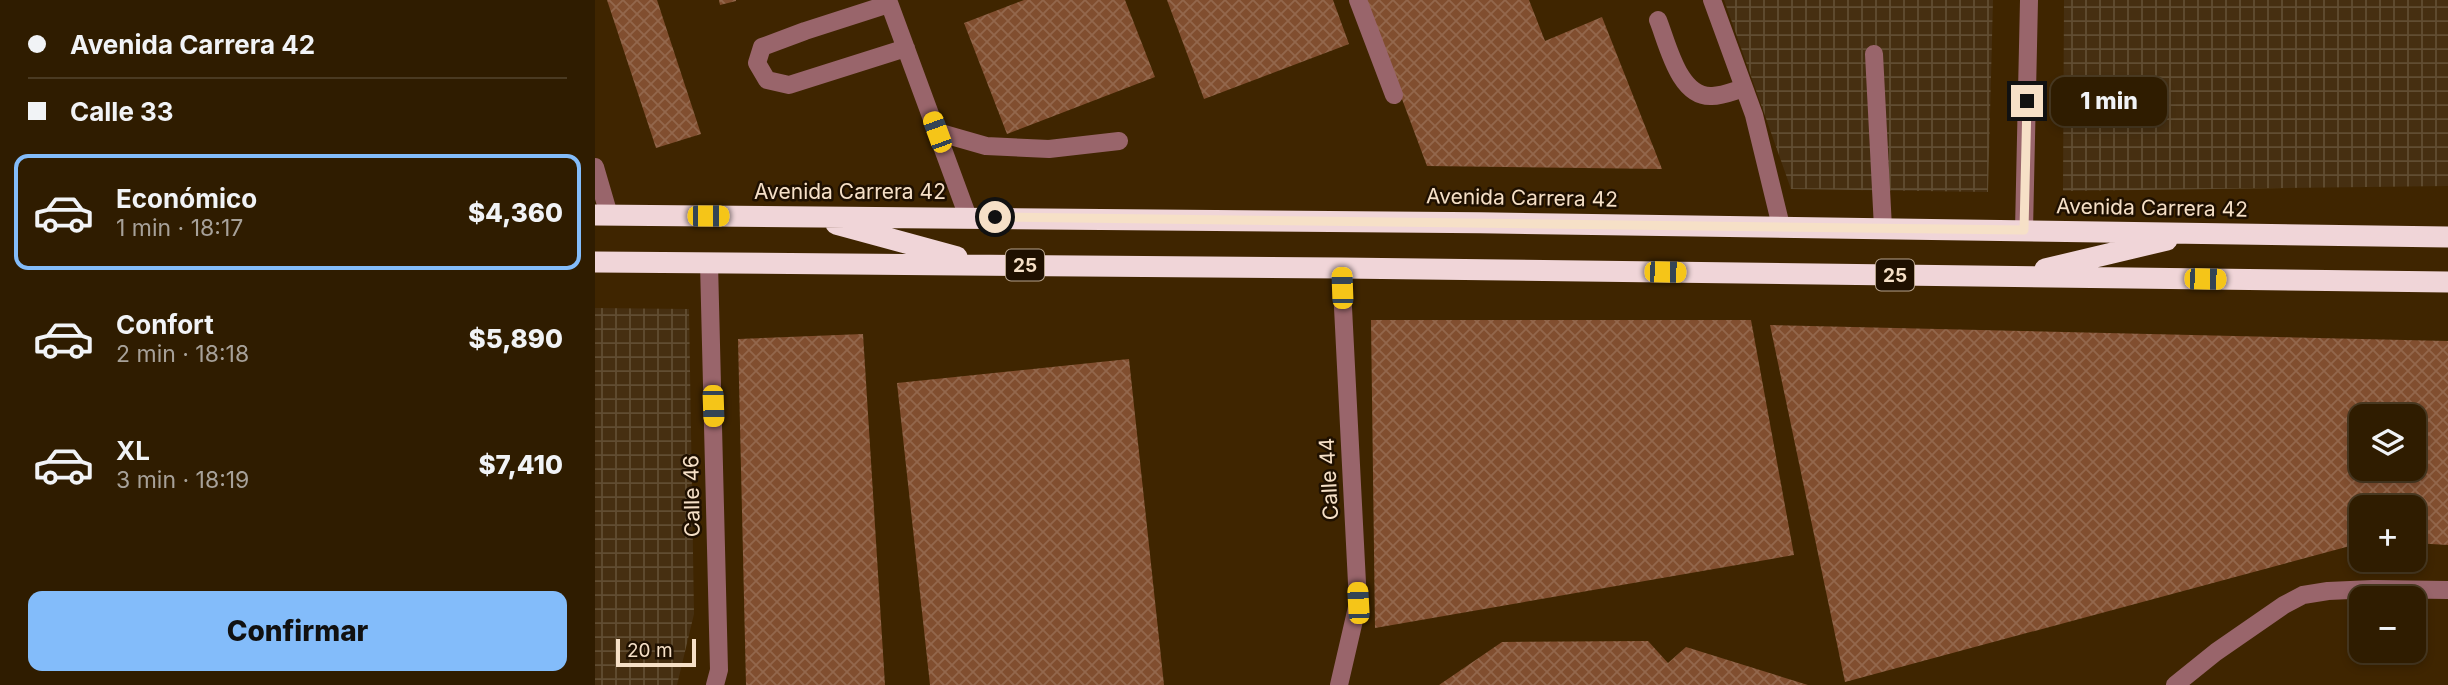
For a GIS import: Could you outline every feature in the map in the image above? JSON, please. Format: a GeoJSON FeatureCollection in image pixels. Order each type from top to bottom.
{"type":"FeatureCollection","features":[{"type":"Feature","properties":{"kind":"highway","name":"Avenida Carrera 42"},"geometry":{"type":"LineString","coordinates":[[602,215],[1781,226],[2448,237]]}},
{"type":"Feature","properties":{"kind":"highway"},"geometry":{"type":"LineString","coordinates":[[807,216],[984,265]]}},
{"type":"Feature","properties":{"kind":"highway"},"geometry":{"type":"LineString","coordinates":[[2016,276],[2196,233]]}},
{"type":"Feature","properties":{"kind":"highway","name":"25"},"geometry":{"type":"LineString","coordinates":[[595,262],[2448,282]]}},
{"type":"Feature","properties":{"kind":"street"},"geometry":{"type":"LineString","coordinates":[[1358,0],[1394,95]]}},
{"type":"Feature","properties":{"kind":"street"},"geometry":{"type":"LineString","coordinates":[[1712,0],[1754,115],[1781,226]]}},
{"type":"Feature","properties":{"kind":"street"},"geometry":{"type":"LineString","coordinates":[[2024,230],[2029,0]]}},
{"type":"Feature","properties":{"kind":"street"},"geometry":{"type":"LineString","coordinates":[[906,48],[789,85],[767,79],[757,63],[762,47],[888,2],[906,48],[968,217]]}},
{"type":"Feature","properties":{"kind":"street"},"geometry":{"type":"LineString","coordinates":[[1658,20],[1682,80],[1694,93],[1711,96],[1744,88]]}},
{"type":"Feature","properties":{"kind":"street"},"geometry":{"type":"LineString","coordinates":[[1874,54],[1883,228]]}},
{"type":"Feature","properties":{"kind":"street"},"geometry":{"type":"LineString","coordinates":[[937,132],[986,146],[1049,149],[1119,141]]}},
{"type":"Feature","properties":{"kind":"street"},"geometry":{"type":"LineString","coordinates":[[595,167],[602,215]]}},
{"type":"Feature","properties":{"kind":"street","name":"Calle 46"},"geometry":{"type":"LineString","coordinates":[[709,263],[719,670],[715,685]]}},
{"type":"Feature","properties":{"kind":"street","name":"Calle 44"},"geometry":{"type":"LineString","coordinates":[[1339,685],[1358,603],[1341,268]]}},
{"type":"Feature","properties":{"kind":"street"},"geometry":{"type":"LineString","coordinates":[[2175,685],[2227,645],[2303,595],[2373,589],[2448,590]]}},
{"type":"Feature","properties":{"kind":"shaded area"},"geometry":{"type":"Polygon","coordinates":[[[1724,0],[1993,0],[1988,192],[1791,189],[1724,0]]]}},
{"type":"Feature","properties":{"kind":"shaded area"},"geometry":{"type":"Polygon","coordinates":[[[2064,0],[2448,0],[2448,186],[2063,191],[2064,0]]]}},
{"type":"Feature","properties":{"kind":"shaded area"},"geometry":{"type":"Polygon","coordinates":[[[595,308],[689,309],[694,614],[677,685],[595,685],[595,308]]]}},
{"type":"Feature","properties":{"kind":"building"},"geometry":{"type":"Polygon","coordinates":[[[607,0],[657,0],[701,134],[656,148],[607,0]]]}},
{"type":"Feature","properties":{"kind":"building"},"geometry":{"type":"Polygon","coordinates":[[[719,0],[736,0],[736,1],[720,5],[719,0]]]}},
{"type":"Feature","properties":{"kind":"building"},"geometry":{"type":"Polygon","coordinates":[[[1024,0],[1125,0],[1155,77],[1007,134],[964,23],[1024,0]]]}},
{"type":"Feature","properties":{"kind":"building"},"geometry":{"type":"Polygon","coordinates":[[[1167,0],[1333,0],[1349,44],[1204,99],[1167,0]]]}},
{"type":"Feature","properties":{"kind":"building"},"geometry":{"type":"Polygon","coordinates":[[[1365,0],[1529,0],[1545,41],[1602,17],[1662,169],[1427,166],[1365,0]]]}},
{"type":"Feature","properties":{"kind":"building"},"geometry":{"type":"Polygon","coordinates":[[[1371,320],[1751,320],[1794,555],[1375,628],[1371,320]]]}},
{"type":"Feature","properties":{"kind":"building"},"geometry":{"type":"Polygon","coordinates":[[[1770,325],[2448,341],[2448,545],[2426,544],[2426,495],[2349,495],[2349,546],[1845,682],[1770,325]]]}},
{"type":"Feature","properties":{"kind":"building"},"geometry":{"type":"Polygon","coordinates":[[[863,334],[885,685],[746,685],[738,339],[863,334]]]}},
{"type":"Feature","properties":{"kind":"building"},"geometry":{"type":"Polygon","coordinates":[[[1129,359],[1164,685],[930,685],[897,383],[1129,359]]]}},
{"type":"Feature","properties":{"kind":"building"},"geometry":{"type":"Polygon","coordinates":[[[1648,641],[1668,663],[1686,647],[1808,685],[1439,685],[1502,642],[1648,641]]]}},
{"type":"Feature","properties":{"kind":"route"},"geometry":{"type":"LineString","coordinates":[[995,217],[2024,230],[2027,101]]}}]}
